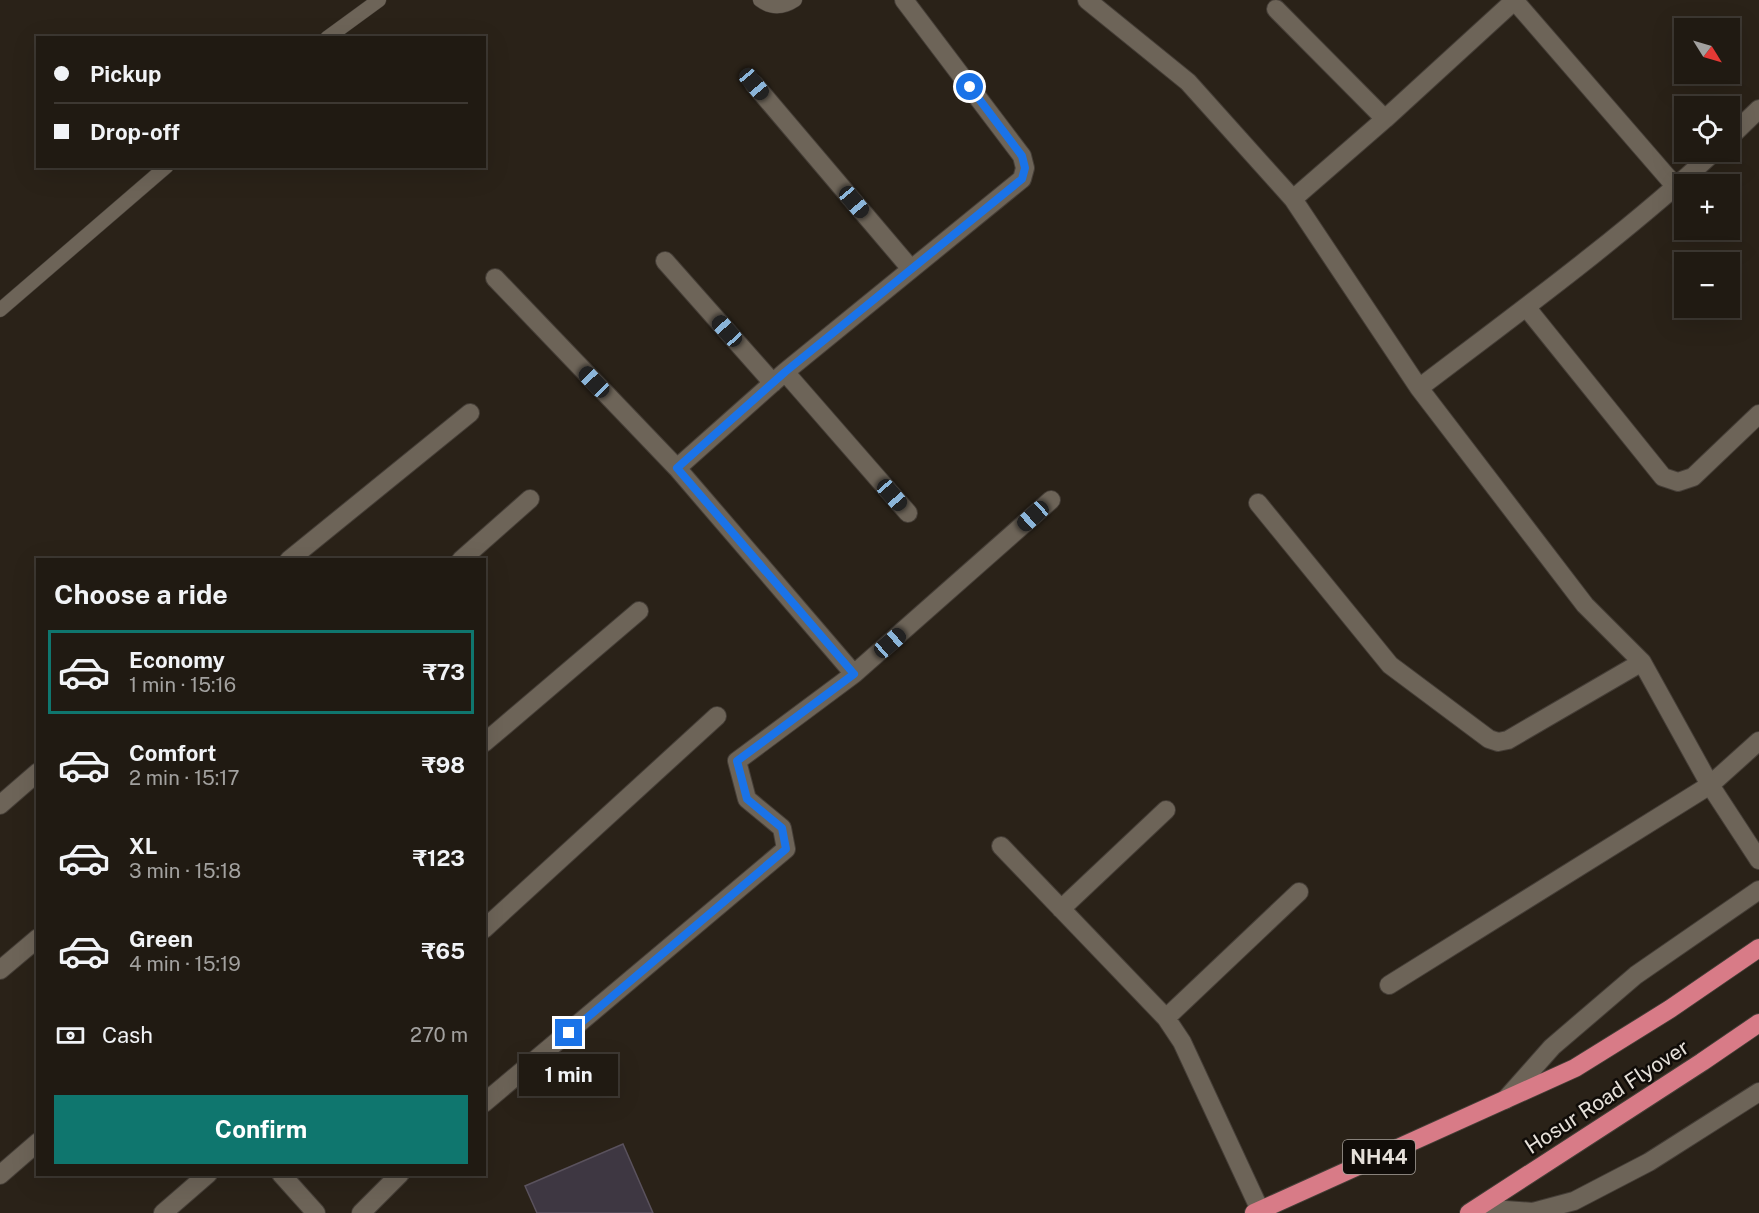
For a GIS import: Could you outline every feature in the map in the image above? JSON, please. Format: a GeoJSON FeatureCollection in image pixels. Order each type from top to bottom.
{"type":"FeatureCollection","features":[{"type":"Feature","properties":{"kind":"highway","name":"Hosur Road Flyover"},"geometry":{"type":"LineString","coordinates":[[1503,1101],[1575,1068],[1670,1009],[1759,948]]}},
{"type":"Feature","properties":{"kind":"highway","name":"Hosur Road Flyover"},"geometry":{"type":"LineString","coordinates":[[1474,1210],[1759,1023]]}},
{"type":"Feature","properties":{"kind":"highway","name":"NH44"},"geometry":{"type":"LineString","coordinates":[[1257,1212],[1503,1101]]}},
{"type":"Feature","properties":{"kind":"street"},"geometry":{"type":"LineString","coordinates":[[677,468],[779,378],[1022,179],[1025,168],[1022,156],[904,0]]}},
{"type":"Feature","properties":{"kind":"street"},"geometry":{"type":"LineString","coordinates":[[1088,0],[1188,82],[1293,200],[1419,388],[1585,605],[1642,662],[1710,785],[1759,860]]}},
{"type":"Feature","properties":{"kind":"street"},"geometry":{"type":"LineString","coordinates":[[1293,200],[1514,0],[1674,185]]}},
{"type":"Feature","properties":{"kind":"street"},"geometry":{"type":"LineString","coordinates":[[1276,9],[1385,119]]}},
{"type":"Feature","properties":{"kind":"street"},"geometry":{"type":"LineString","coordinates":[[754,84],[911,269]]}},
{"type":"Feature","properties":{"kind":"street"},"geometry":{"type":"LineString","coordinates":[[1740,127],[1759,109]]}},
{"type":"Feature","properties":{"kind":"street"},"geometry":{"type":"LineString","coordinates":[[1690,174],[1703,162]]}},
{"type":"Feature","properties":{"kind":"street"},"geometry":{"type":"LineString","coordinates":[[1419,388],[1526,307],[1674,189]]}},
{"type":"Feature","properties":{"kind":"street"},"geometry":{"type":"LineString","coordinates":[[665,261],[908,513]]}},
{"type":"Feature","properties":{"kind":"street"},"geometry":{"type":"LineString","coordinates":[[495,278],[677,468],[854,674]]}},
{"type":"Feature","properties":{"kind":"street"},"geometry":{"type":"LineString","coordinates":[[1526,307],[1663,477],[1678,482],[1693,477],[1759,414]]}},
{"type":"Feature","properties":{"kind":"street"},"geometry":{"type":"LineString","coordinates":[[291,558],[470,413]]}},
{"type":"Feature","properties":{"kind":"street"},"geometry":{"type":"LineString","coordinates":[[463,558],[530,499]]}},
{"type":"Feature","properties":{"kind":"street"},"geometry":{"type":"LineString","coordinates":[[486,1101],[786,849],[782,828],[747,799],[737,761],[854,674],[1051,500]]}},
{"type":"Feature","properties":{"kind":"street"},"geometry":{"type":"LineString","coordinates":[[1258,503],[1390,665],[1489,740],[1498,742],[1508,740],[1642,662]]}},
{"type":"Feature","properties":{"kind":"street"},"geometry":{"type":"LineString","coordinates":[[486,741],[639,611]]}},
{"type":"Feature","properties":{"kind":"street"},"geometry":{"type":"LineString","coordinates":[[486,927],[717,717]]}},
{"type":"Feature","properties":{"kind":"street"},"geometry":{"type":"LineString","coordinates":[[1389,985],[1710,785],[1759,741]]}},
{"type":"Feature","properties":{"kind":"street"},"geometry":{"type":"LineString","coordinates":[[0,805],[36,774]]}},
{"type":"Feature","properties":{"kind":"street"},"geometry":{"type":"LineString","coordinates":[[1061,909],[1166,810]]}},
{"type":"Feature","properties":{"kind":"street"},"geometry":{"type":"LineString","coordinates":[[1001,846],[1166,1018],[1182,1042],[1257,1212]]}},
{"type":"Feature","properties":{"kind":"street"},"geometry":{"type":"LineString","coordinates":[[1503,1101],[1552,1047],[1636,975],[1759,890]]}},
{"type":"Feature","properties":{"kind":"street"},"geometry":{"type":"LineString","coordinates":[[1166,1018],[1299,892]]}},
{"type":"Feature","properties":{"kind":"street"},"geometry":{"type":"LineString","coordinates":[[0,970],[36,940]]}},
{"type":"Feature","properties":{"kind":"street"},"geometry":{"type":"LineString","coordinates":[[1474,1210],[1533,1212],[1566,1208],[1574,1201],[1649,1162],[1759,1092]]}},
{"type":"Feature","properties":{"kind":"street"},"geometry":{"type":"LineString","coordinates":[[0,1175],[36,1144]]}},
{"type":"Feature","properties":{"kind":"street"},"geometry":{"type":"LineString","coordinates":[[163,1213],[206,1176]]}},
{"type":"Feature","properties":{"kind":"street"},"geometry":{"type":"LineString","coordinates":[[282,1176],[316,1213]]}},
{"type":"Feature","properties":{"kind":"street"},"geometry":{"type":"LineString","coordinates":[[361,1213],[398,1176]]}},
{"type":"Feature","properties":{"kind":"lane"},"geometry":{"type":"LineString","coordinates":[[330,36],[379,0]]}},
{"type":"Feature","properties":{"kind":"lane"},"geometry":{"type":"LineString","coordinates":[[760,0],[772,7],[786,6],[795,0]]}},
{"type":"Feature","properties":{"kind":"lane"},"geometry":{"type":"LineString","coordinates":[[0,310],[164,168]]}},
{"type":"Feature","properties":{"kind":"building"},"geometry":{"type":"Polygon","coordinates":[[[623,1144],[653,1213],[537,1213],[525,1186],[623,1144]]]}},
{"type":"Feature","properties":{"kind":"route"},"geometry":{"type":"LineString","coordinates":[[569,1033],[786,849],[782,828],[747,799],[737,761],[854,674],[677,468],[785,372],[1022,179],[1025,168],[1022,156],[970,87]]}}]}
